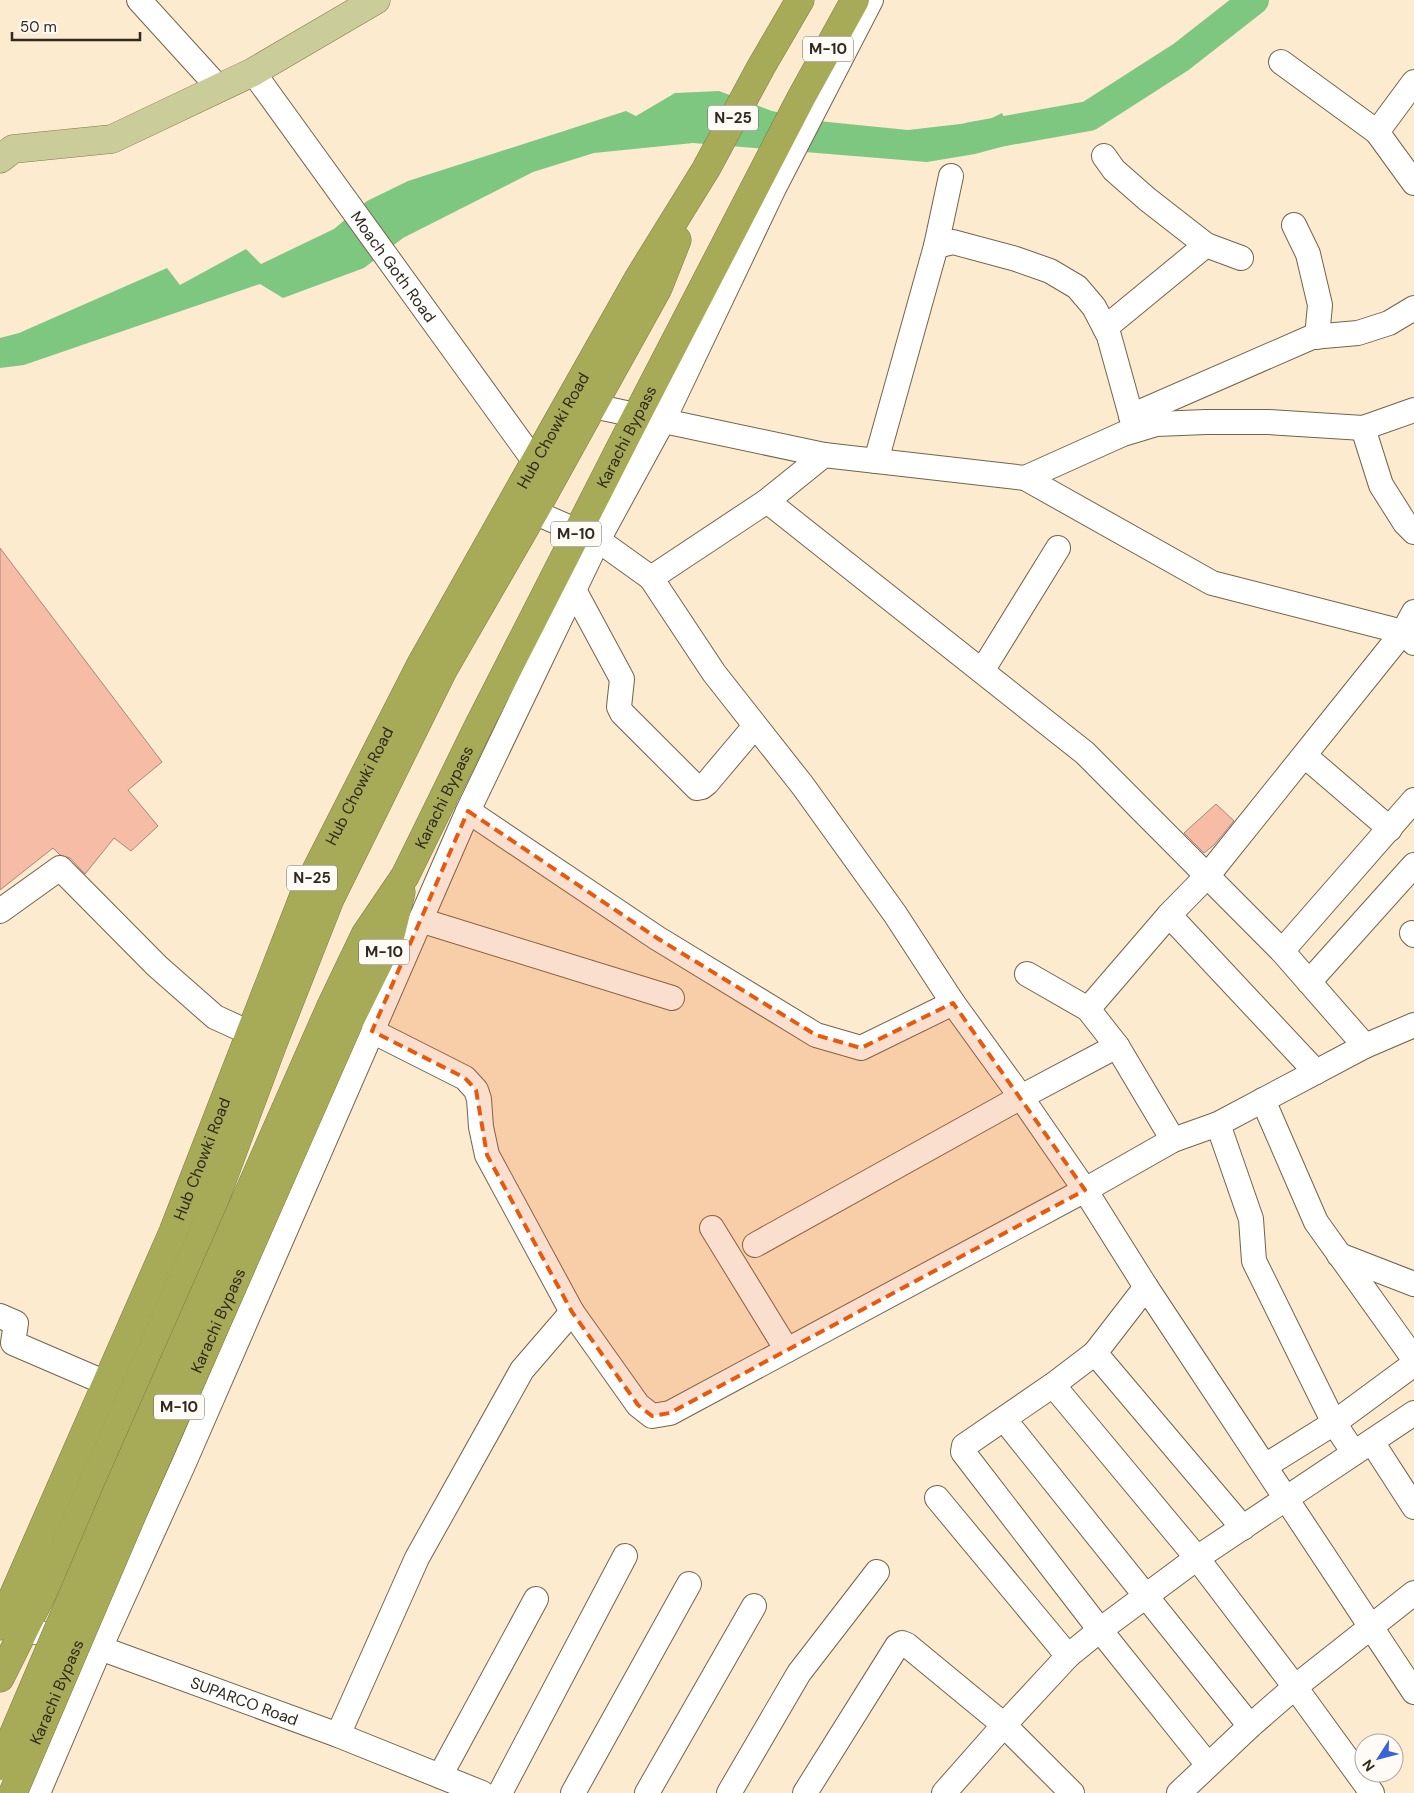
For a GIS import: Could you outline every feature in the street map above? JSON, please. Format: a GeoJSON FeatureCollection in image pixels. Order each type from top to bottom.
{"type":"FeatureCollection","features":[{"type":"Feature","properties":{"kind":"highway","name":"Hub Chowki Road"},"geometry":{"type":"LineString","coordinates":[[757,74],[789,0]]}},
{"type":"Feature","properties":{"kind":"highway","name":"Hub Chowki Road"},"geometry":{"type":"LineString","coordinates":[[9,1624],[106,1383],[173,1232],[306,890],[421,664],[638,279],[709,163],[800,0]]}},
{"type":"Feature","properties":{"kind":"highway","name":"Karachi Bypass"},"geometry":{"type":"LineString","coordinates":[[0,1766],[124,1476],[389,941],[405,876],[477,729],[588,536],[637,415],[765,185],[810,97],[855,0]]}},
{"type":"Feature","properties":{"kind":"highway"},"geometry":{"type":"LineString","coordinates":[[0,1678],[9,1624],[61,1556],[199,1242],[272,1046],[330,899],[443,670],[534,512],[658,288],[709,163]]}},
{"type":"Feature","properties":{"kind":"highway","name":"Karachi Bypass"},"geometry":{"type":"LineString","coordinates":[[13,1793],[134,1510],[351,1020]]}},
{"type":"Feature","properties":{"kind":"main road"},"geometry":{"type":"LineString","coordinates":[[0,159],[13,149],[112,139],[253,72],[376,0]]}},
{"type":"Feature","properties":{"kind":"street"},"geometry":{"type":"LineString","coordinates":[[139,0],[218,88]]}},
{"type":"Feature","properties":{"kind":"street"},"geometry":{"type":"LineString","coordinates":[[810,97],[871,0]]}},
{"type":"Feature","properties":{"kind":"street"},"geometry":{"type":"LineString","coordinates":[[1282,62],[1377,132],[1414,184]]}},
{"type":"Feature","properties":{"kind":"street","name":"Moach Goth Road"},"geometry":{"type":"LineString","coordinates":[[253,72],[535,462]]}},
{"type":"Feature","properties":{"kind":"street"},"geometry":{"type":"LineString","coordinates":[[1377,132],[1414,82]]}},
{"type":"Feature","properties":{"kind":"street"},"geometry":{"type":"LineString","coordinates":[[1104,156],[1114,170],[1140,193],[1206,245],[1241,258]]}},
{"type":"Feature","properties":{"kind":"street"},"geometry":{"type":"LineString","coordinates":[[876,461],[936,246],[951,176]]}},
{"type":"Feature","properties":{"kind":"street"},"geometry":{"type":"LineString","coordinates":[[38,1793],[100,1648],[188,1454],[351,1020],[420,920],[468,811],[574,590],[588,536],[663,421],[765,185]]}},
{"type":"Feature","properties":{"kind":"street"},"geometry":{"type":"LineString","coordinates":[[1294,225],[1308,254],[1320,305],[1317,337]]}},
{"type":"Feature","properties":{"kind":"street"},"geometry":{"type":"LineString","coordinates":[[936,246],[953,242],[1016,259],[1050,271],[1076,288],[1094,307],[1109,336],[1133,423]]}},
{"type":"Feature","properties":{"kind":"street"},"geometry":{"type":"LineString","coordinates":[[1105,328],[1206,245]]}},
{"type":"Feature","properties":{"kind":"street"},"geometry":{"type":"LineString","coordinates":[[1025,478],[1123,434],[1133,423],[1317,337],[1358,333],[1389,322],[1414,308]]}},
{"type":"Feature","properties":{"kind":"street"},"geometry":{"type":"LineString","coordinates":[[593,406],[824,455],[1025,478],[1212,583],[1410,629],[1208,875],[1169,914],[1088,1010]]}},
{"type":"Feature","properties":{"kind":"street"},"geometry":{"type":"LineString","coordinates":[[1133,423],[1268,422],[1363,428],[1414,410]]}},
{"type":"Feature","properties":{"kind":"street"},"geometry":{"type":"LineString","coordinates":[[1363,428],[1381,485],[1414,532]]}},
{"type":"Feature","properties":{"kind":"street"},"geometry":{"type":"LineString","coordinates":[[651,578],[767,501],[824,455]]}},
{"type":"Feature","properties":{"kind":"street"},"geometry":{"type":"LineString","coordinates":[[767,501],[1085,753],[1282,951],[1365,1046]]}},
{"type":"Feature","properties":{"kind":"street"},"geometry":{"type":"LineString","coordinates":[[534,512],[588,536],[651,578],[714,673],[803,786],[895,914],[953,1003],[1085,1190],[1146,1287],[1414,1692]]}},
{"type":"Feature","properties":{"kind":"street"},"geometry":{"type":"LineString","coordinates":[[982,671],[1058,548]]}},
{"type":"Feature","properties":{"kind":"street"},"geometry":{"type":"LineString","coordinates":[[574,590],[622,679],[619,707],[622,713],[698,788],[702,788],[755,726]]}},
{"type":"Feature","properties":{"kind":"street"},"geometry":{"type":"LineString","coordinates":[[1305,756],[1390,829]]}},
{"type":"Feature","properties":{"kind":"street"},"geometry":{"type":"LineString","coordinates":[[1282,951],[1414,800]]}},
{"type":"Feature","properties":{"kind":"street"},"geometry":{"type":"LineString","coordinates":[[468,811],[658,938],[816,1035],[861,1048],[953,1003]]}},
{"type":"Feature","properties":{"kind":"street"},"geometry":{"type":"LineString","coordinates":[[1309,982],[1414,865]]}},
{"type":"Feature","properties":{"kind":"street"},"geometry":{"type":"LineString","coordinates":[[0,911],[60,868],[157,966],[216,1018],[250,1033]]}},
{"type":"Feature","properties":{"kind":"street"},"geometry":{"type":"LineString","coordinates":[[1169,914],[1316,1072]]}},
{"type":"Feature","properties":{"kind":"street"},"geometry":{"type":"LineString","coordinates":[[420,920],[672,998]]}},
{"type":"Feature","properties":{"kind":"street"},"geometry":{"type":"LineString","coordinates":[[1027,974],[1088,1010],[1117,1046],[1173,1140]]}},
{"type":"Feature","properties":{"kind":"street"},"geometry":{"type":"LineString","coordinates":[[351,1020],[465,1078],[476,1090],[480,1099],[481,1127],[487,1156],[572,1312],[638,1405],[652,1416],[670,1413],[1085,1190],[1173,1140],[1218,1124],[1365,1046],[1414,1025]]}},
{"type":"Feature","properties":{"kind":"street"},"geometry":{"type":"LineString","coordinates":[[755,1245],[1021,1097],[1117,1046]]}},
{"type":"Feature","properties":{"kind":"street"},"geometry":{"type":"LineString","coordinates":[[1263,1100],[1316,1222],[1414,1359]]}},
{"type":"Feature","properties":{"kind":"street"},"geometry":{"type":"LineString","coordinates":[[1218,1124],[1251,1219],[1254,1261],[1334,1423],[1363,1448],[1413,1502]]}},
{"type":"Feature","properties":{"kind":"street"},"geometry":{"type":"LineString","coordinates":[[712,1228],[787,1350]]}},
{"type":"Feature","properties":{"kind":"street"},"geometry":{"type":"LineString","coordinates":[[1339,1255],[1414,1284]]}},
{"type":"Feature","properties":{"kind":"street"},"geometry":{"type":"LineString","coordinates":[[1146,1287],[1095,1353],[1053,1385],[964,1446],[962,1452],[1208,1765]]}},
{"type":"Feature","properties":{"kind":"street"},"geometry":{"type":"LineString","coordinates":[[338,1735],[416,1558],[522,1370],[572,1312]]}},
{"type":"Feature","properties":{"kind":"street"},"geometry":{"type":"LineString","coordinates":[[0,1316],[16,1323],[6,1346],[106,1383]]}},
{"type":"Feature","properties":{"kind":"street"},"geometry":{"type":"LineString","coordinates":[[1095,1353],[1243,1528]]}},
{"type":"Feature","properties":{"kind":"street"},"geometry":{"type":"LineString","coordinates":[[1265,1466],[1334,1423],[1414,1364]]}},
{"type":"Feature","properties":{"kind":"street"},"geometry":{"type":"LineString","coordinates":[[1053,1385],[1197,1558],[1295,1687],[1372,1793]]}},
{"type":"Feature","properties":{"kind":"street"},"geometry":{"type":"LineString","coordinates":[[944,1793],[1068,1656],[1100,1630],[1197,1558],[1414,1413]]}},
{"type":"Feature","properties":{"kind":"street"},"geometry":{"type":"LineString","coordinates":[[1004,1419],[1250,1726]]}},
{"type":"Feature","properties":{"kind":"street"},"geometry":{"type":"LineString","coordinates":[[937,1498],[1068,1656]]}},
{"type":"Feature","properties":{"kind":"street"},"geometry":{"type":"LineString","coordinates":[[500,1793],[625,1556]]}},
{"type":"Feature","properties":{"kind":"street"},"geometry":{"type":"LineString","coordinates":[[729,1793],[800,1673],[877,1572]]}},
{"type":"Feature","properties":{"kind":"street"},"geometry":{"type":"LineString","coordinates":[[573,1793],[690,1584]]}},
{"type":"Feature","properties":{"kind":"street"},"geometry":{"type":"LineString","coordinates":[[1178,1793],[1295,1687],[1414,1593]]}},
{"type":"Feature","properties":{"kind":"street"},"geometry":{"type":"LineString","coordinates":[[440,1776],[536,1599]]}},
{"type":"Feature","properties":{"kind":"street"},"geometry":{"type":"LineString","coordinates":[[647,1793],[754,1606]]}},
{"type":"Feature","properties":{"kind":"street","name":"SUPARCO Road"},"geometry":{"type":"LineString","coordinates":[[9,1624],[100,1648],[338,1735],[482,1793]]}},
{"type":"Feature","properties":{"kind":"street"},"geometry":{"type":"LineString","coordinates":[[805,1793],[897,1646],[902,1643],[907,1645],[1004,1725],[1072,1793]]}},
{"type":"Feature","properties":{"kind":"highlighted area"},"geometry":{"type":"Polygon","coordinates":[[[468,811],[657,938],[816,1035],[861,1048],[953,1003],[1085,1190],[670,1413],[652,1416],[638,1405],[572,1312],[487,1155],[476,1090],[465,1078],[372,1031],[468,811]]]}},
{"type":"Feature","properties":{"kind":"shaded area"},"geometry":{"type":"Polygon","coordinates":[[[719,91],[772,111],[818,121],[908,130],[986,121],[1002,113],[1016,143],[975,154],[927,162],[693,143],[594,153],[533,172],[403,238],[364,268],[283,298],[260,284],[24,365],[0,368],[0,338],[19,333],[167,268],[180,285],[246,249],[261,264],[334,229],[367,201],[408,181],[626,111],[636,116],[675,93],[719,91]]]}},
{"type":"Feature","properties":{"kind":"building"},"geometry":{"type":"Polygon","coordinates":[[[0,548],[162,762],[128,790],[158,826],[131,851],[114,838],[85,874],[70,858],[60,855],[53,848],[0,890],[0,548]]]}},
{"type":"Feature","properties":{"kind":"building"},"geometry":{"type":"Polygon","coordinates":[[[1216,804],[1234,821],[1214,845],[1204,853],[1184,833],[1216,804]]]}},
{"type":"Feature","properties":{"kind":"waterway"},"geometry":{"type":"LineString","coordinates":[[971,137],[1089,116],[1181,57],[1254,0]]}}]}
